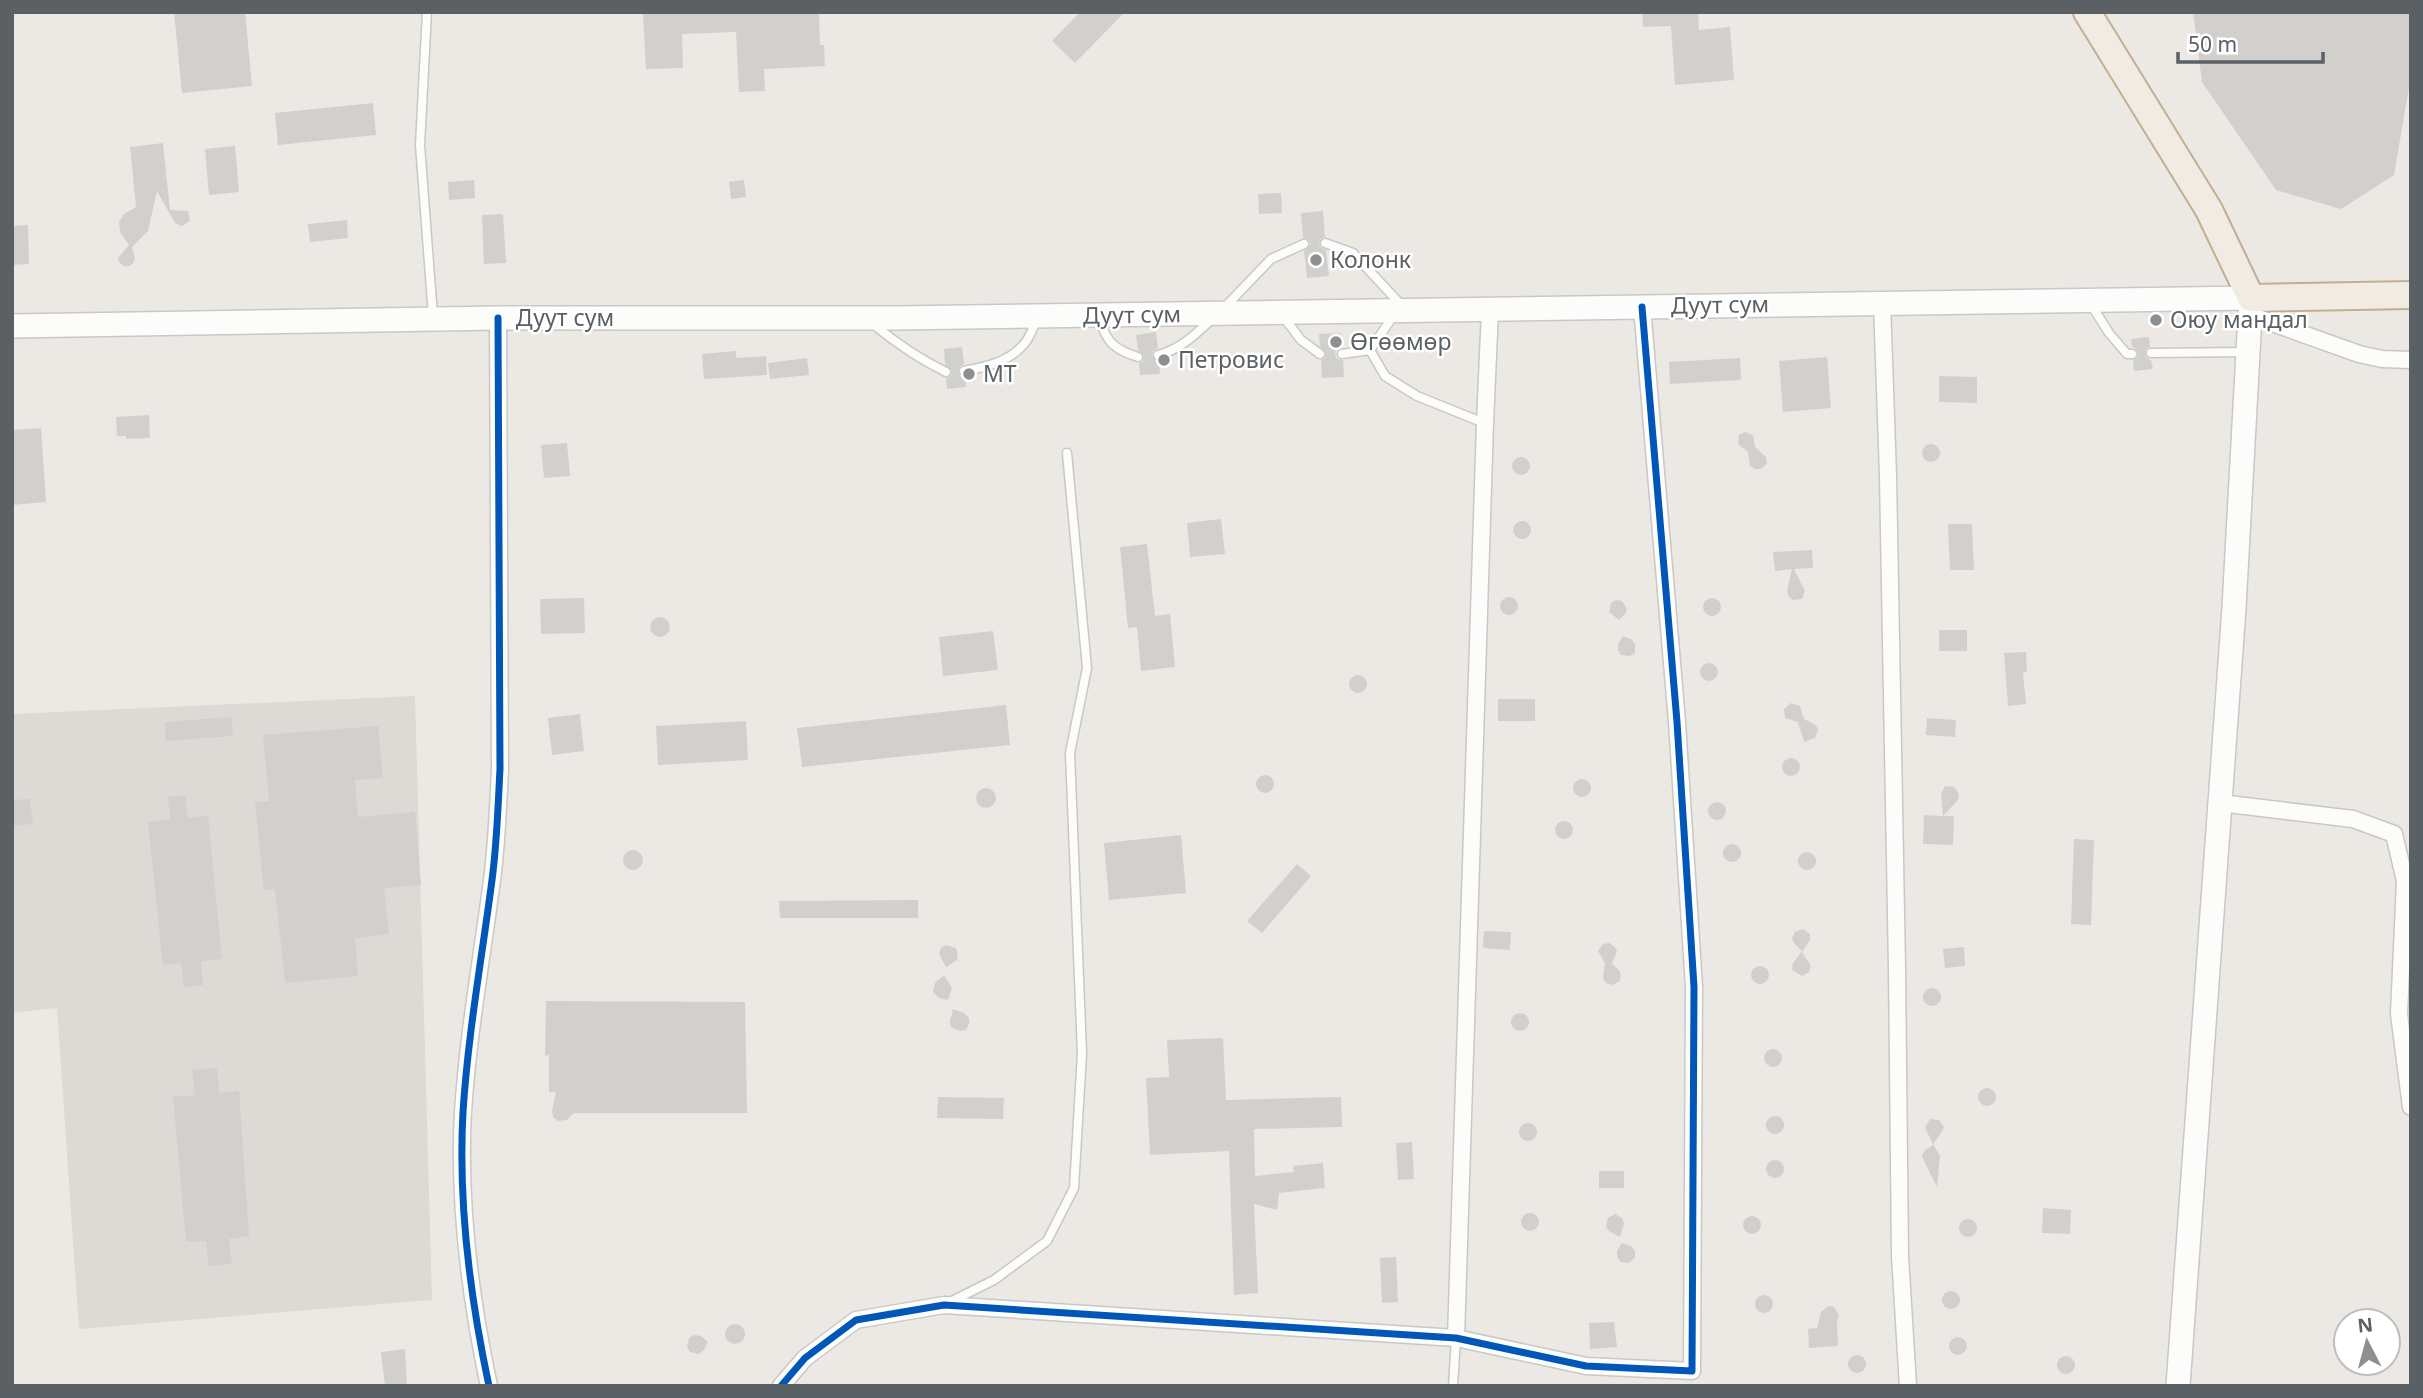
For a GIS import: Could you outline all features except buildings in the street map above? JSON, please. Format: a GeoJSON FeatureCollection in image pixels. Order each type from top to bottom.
{"type":"FeatureCollection","features":[{"type":"Feature","properties":{"kind":"highway"},"geometry":{"type":"LineString","coordinates":[[2087,12],[2209,210],[2251,306],[2411,295]]}},
{"type":"Feature","properties":{"kind":"main road","name":"Дуут сум"},"geometry":{"type":"LineString","coordinates":[[12,326],[498,318],[1098,316],[2088,300],[2251,306]]}},
{"type":"Feature","properties":{"kind":"main road"},"geometry":{"type":"LineString","coordinates":[[2178,1386],[2220,803],[2251,306]]}},
{"type":"Feature","properties":{"kind":"street"},"geometry":{"type":"LineString","coordinates":[[1882,302],[1888,476],[1900,1256],[1908,1386]]}},
{"type":"Feature","properties":{"kind":"street"},"geometry":{"type":"LineString","coordinates":[[2251,306],[2359,354],[2382,359],[2411,359]]}},
{"type":"Feature","properties":{"kind":"street"},"geometry":{"type":"LineString","coordinates":[[781,1386],[805,1358],[856,1320],[944,1305],[1456,1338],[1586,1366],[1693,1378],[1694,987],[1677,722],[1642,307]]}},
{"type":"Feature","properties":{"kind":"street"},"geometry":{"type":"LineString","coordinates":[[1456,1338],[1490,310]]}},
{"type":"Feature","properties":{"kind":"street"},"geometry":{"type":"LineString","coordinates":[[489,1386],[468,1254],[463,1201],[463,1125],[468,1058],[497,829],[500,769],[498,318]]}},
{"type":"Feature","properties":{"kind":"street"},"geometry":{"type":"LineString","coordinates":[[2220,803],[2353,819],[2394,834],[2405,881],[2399,1014],[2411,1107]]}},
{"type":"Feature","properties":{"kind":"lane"},"geometry":{"type":"LineString","coordinates":[[427,12],[420,145],[434,319]]}},
{"type":"Feature","properties":{"kind":"lane"},"geometry":{"type":"LineString","coordinates":[[1325,243],[1353,253],[1402,311],[1370,350],[1342,354]]}},
{"type":"Feature","properties":{"kind":"lane"},"geometry":{"type":"LineString","coordinates":[[1158,355],[1172,352],[1188,341],[1271,260],[1304,244]]}},
{"type":"Feature","properties":{"kind":"lane"},"geometry":{"type":"LineString","coordinates":[[2088,300],[2109,332],[2127,354],[2132,354]]}},
{"type":"Feature","properties":{"kind":"lane"},"geometry":{"type":"LineString","coordinates":[[1280,313],[1301,340],[1320,354]]}},
{"type":"Feature","properties":{"kind":"lane"},"geometry":{"type":"LineString","coordinates":[[964,370],[991,366],[1009,357],[1025,344],[1038,316]]}},
{"type":"Feature","properties":{"kind":"lane"},"geometry":{"type":"LineString","coordinates":[[1098,316],[1103,332],[1120,352],[1139,357]]}},
{"type":"Feature","properties":{"kind":"lane"},"geometry":{"type":"LineString","coordinates":[[867,318],[921,360],[946,372]]}},
{"type":"Feature","properties":{"kind":"lane"},"geometry":{"type":"LineString","coordinates":[[1370,350],[1385,376],[1417,396],[1485,424]]}},
{"type":"Feature","properties":{"kind":"lane"},"geometry":{"type":"LineString","coordinates":[[2151,353],[2249,352]]}},
{"type":"Feature","properties":{"kind":"lane"},"geometry":{"type":"LineString","coordinates":[[944,1305],[994,1280],[1047,1241],[1074,1188],[1082,1053],[1070,753],[1087,668],[1067,453]]}},
{"type":"Feature","properties":{"kind":"lane"},"geometry":{"type":"LineString","coordinates":[[1453,1386],[1456,1338]]}},
{"type":"Feature","properties":{"kind":"shaded area"},"geometry":{"type":"Polygon","coordinates":[[[415,696],[432,1300],[79,1329],[57,1008],[12,1013],[12,714],[415,696]]]}},
{"type":"Feature","properties":{"kind":"cycle path"},"geometry":{"type":"LineString","coordinates":[[781,1386],[805,1358],[856,1320],[944,1305],[1456,1338],[1586,1366],[1692,1371],[1694,987],[1677,722],[1642,307]]}},
{"type":"Feature","properties":{"kind":"cycle path"},"geometry":{"type":"LineString","coordinates":[[489,1386],[467,1249],[462,1146],[468,1054],[494,866],[500,769],[498,318]]}},
{"type":"Feature","properties":{"kind":"place","name":"Колонк"},"geometry":{"type":"Point","coordinates":[1316,260]}},
{"type":"Feature","properties":{"kind":"place","name":"Оюу мандал"},"geometry":{"type":"Point","coordinates":[2156,320]}},
{"type":"Feature","properties":{"kind":"place","name":"Өгөөмөр"},"geometry":{"type":"Point","coordinates":[1336,342]}},
{"type":"Feature","properties":{"kind":"place","name":"Петровиc"},"geometry":{"type":"Point","coordinates":[1164,360]}},
{"type":"Feature","properties":{"kind":"place","name":"MT"},"geometry":{"type":"Point","coordinates":[969,374]}}]}
